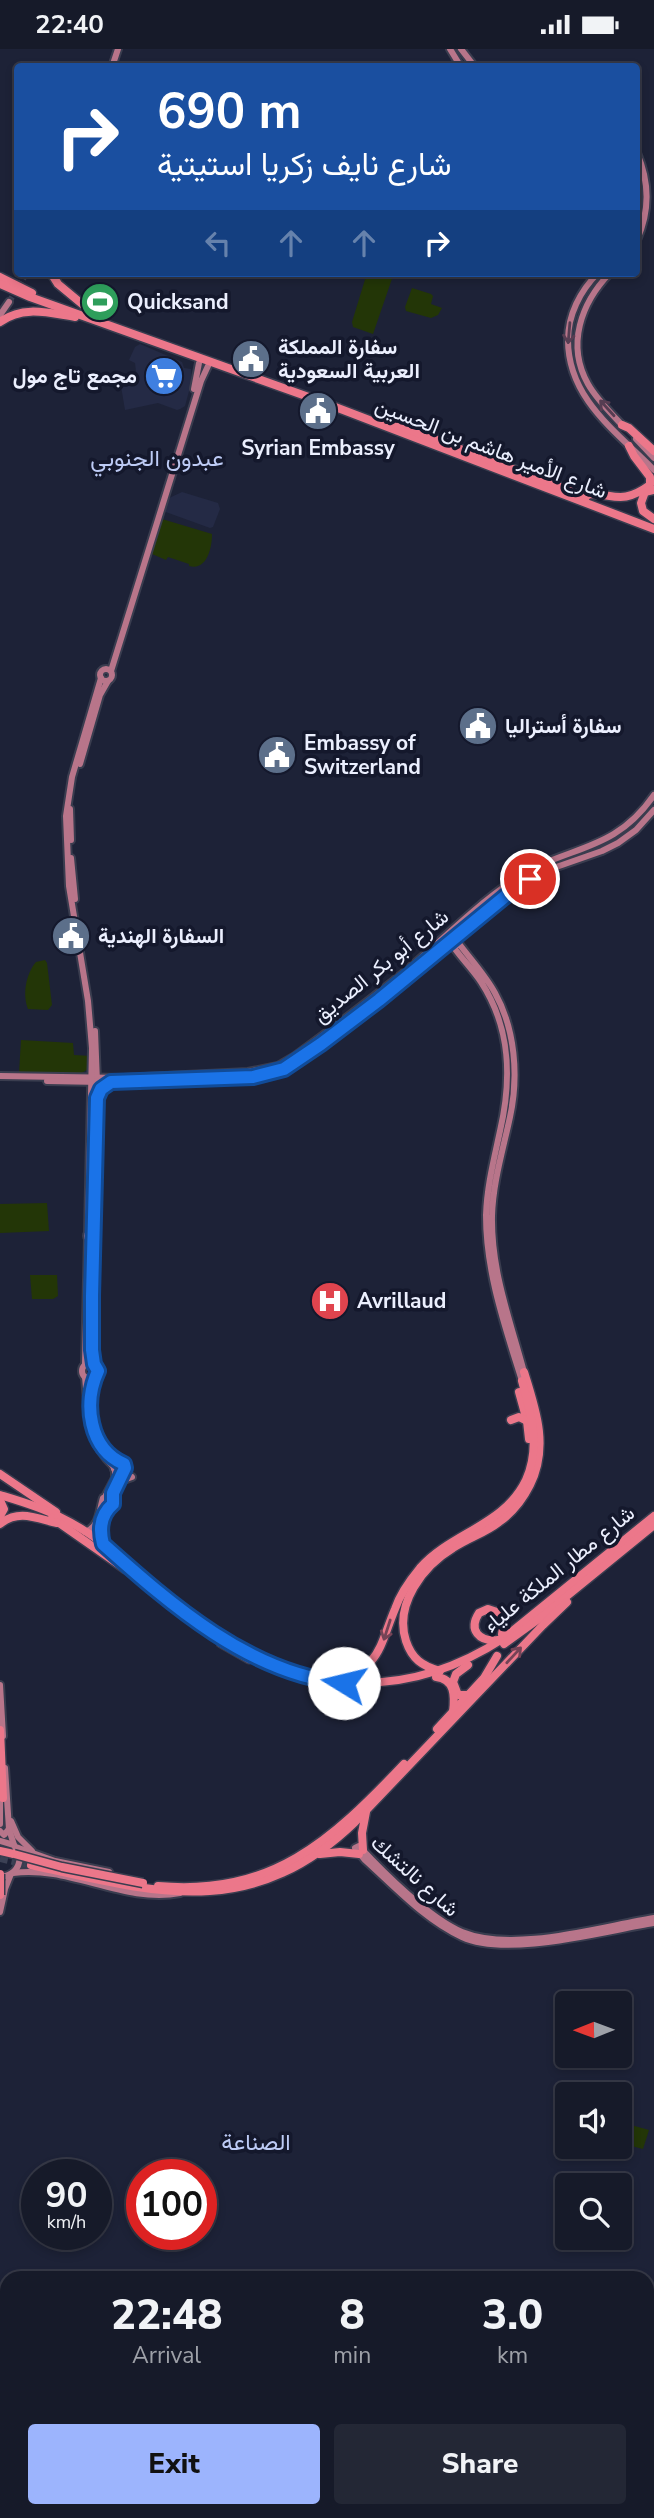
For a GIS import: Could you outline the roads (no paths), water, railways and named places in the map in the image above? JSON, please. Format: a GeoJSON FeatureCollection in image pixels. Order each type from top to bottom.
{"type":"FeatureCollection","features":[{"type":"Feature","properties":{"kind":"highway"},"geometry":{"type":"LineString","coordinates":[[54,277],[93,316]]}},
{"type":"Feature","properties":{"kind":"highway","name":"شارع الأمير هاشم بن الحسين"},"geometry":{"type":"LineString","coordinates":[[0,283],[654,521]]}},
{"type":"Feature","properties":{"kind":"highway"},"geometry":{"type":"LineString","coordinates":[[0,322],[29,311],[93,316]]}},
{"type":"Feature","properties":{"kind":"highway","name":"شارع الأمير هاشم بن الحسين"},"geometry":{"type":"LineString","coordinates":[[257,376],[654,529]]}},
{"type":"Feature","properties":{"kind":"highway"},"geometry":{"type":"LineString","coordinates":[[622,425],[654,451]]}},
{"type":"Feature","properties":{"kind":"highway"},"geometry":{"type":"LineString","coordinates":[[581,495],[624,498],[651,484],[650,477],[629,446]]}},
{"type":"Feature","properties":{"kind":"highway"},"geometry":{"type":"LineString","coordinates":[[654,490],[644,494],[641,505],[643,511],[654,521]]}},
{"type":"Feature","properties":{"kind":"highway"},"geometry":{"type":"LineString","coordinates":[[327,1680],[355,1674],[372,1662],[380,1650],[397,1603],[421,1567],[444,1546],[500,1517],[521,1489],[534,1451],[533,1421],[523,1376]]}},
{"type":"Feature","properties":{"kind":"highway"},"geometry":{"type":"LineString","coordinates":[[453,1712],[454,1699],[450,1684],[421,1664],[407,1644],[404,1621],[411,1593],[423,1574],[441,1556],[500,1517],[525,1493],[538,1460],[539,1424],[523,1376]]}},
{"type":"Feature","properties":{"kind":"highway"},"geometry":{"type":"LineString","coordinates":[[519,1392],[530,1444],[534,1451]]}},
{"type":"Feature","properties":{"kind":"highway"},"geometry":{"type":"LineString","coordinates":[[511,1420],[519,1417],[527,1421]]}},
{"type":"Feature","properties":{"kind":"highway"},"geometry":{"type":"LineString","coordinates":[[0,1474],[40,1499],[60,1520]]}},
{"type":"Feature","properties":{"kind":"highway"},"geometry":{"type":"LineString","coordinates":[[0,1498],[4,1509],[0,1516]]}},
{"type":"Feature","properties":{"kind":"highway","name":"شارع مطار الملكة علياء"},"geometry":{"type":"LineString","coordinates":[[0,1498],[85,1532],[178,1607],[228,1642],[270,1664],[298,1674],[354,1683],[382,1683],[438,1674]]}},
{"type":"Feature","properties":{"kind":"highway"},"geometry":{"type":"LineString","coordinates":[[0,1524],[21,1515],[60,1520]]}},
{"type":"Feature","properties":{"kind":"highway","name":"شارع مطار الملكة علياء"},"geometry":{"type":"LineString","coordinates":[[466,1664],[654,1516]]}},
{"type":"Feature","properties":{"kind":"highway","name":"شارع مطار الملكة علياء"},"geometry":{"type":"LineString","coordinates":[[60,1520],[193,1625],[238,1654],[278,1673],[317,1683],[358,1688],[396,1686],[466,1664],[516,1636],[654,1525]]}},
{"type":"Feature","properties":{"kind":"highway"},"geometry":{"type":"LineString","coordinates":[[32,1868],[156,1891],[182,1893],[240,1888],[281,1873],[314,1856],[366,1812],[593,1574]]}},
{"type":"Feature","properties":{"kind":"highway"},"geometry":{"type":"LineString","coordinates":[[0,1851],[145,1884],[189,1887],[242,1880],[288,1864],[316,1847],[349,1820],[469,1695],[487,1675],[497,1656]]}},
{"type":"Feature","properties":{"kind":"highway"},"geometry":{"type":"LineString","coordinates":[[466,1664],[455,1675],[453,1684],[458,1695],[469,1695]]}},
{"type":"Feature","properties":{"kind":"highway"},"geometry":{"type":"LineString","coordinates":[[0,1730],[2,1794]]}},
{"type":"Feature","properties":{"kind":"highway"},"geometry":{"type":"LineString","coordinates":[[314,1856],[333,1852],[361,1852],[366,1812]]}},
{"type":"Feature","properties":{"kind":"highway"},"geometry":{"type":"LineString","coordinates":[[0,1875],[2,1889]]}},
{"type":"Feature","properties":{"kind":"main road"},"geometry":{"type":"LineString","coordinates":[[461,49],[472,63]]}},
{"type":"Feature","properties":{"kind":"main road"},"geometry":{"type":"LineString","coordinates":[[640,161],[648,195],[646,215],[640,232]]}},
{"type":"Feature","properties":{"kind":"main road"},"geometry":{"type":"LineString","coordinates":[[594,277],[584,289],[568,333],[573,375],[585,398],[654,470]]}},
{"type":"Feature","properties":{"kind":"main road"},"geometry":{"type":"LineString","coordinates":[[607,277],[586,304],[578,329],[578,353],[584,376],[593,392],[654,458]]}},
{"type":"Feature","properties":{"kind":"main road"},"geometry":{"type":"LineString","coordinates":[[0,307],[7,300],[0,315]]}},
{"type":"Feature","properties":{"kind":"main road"},"geometry":{"type":"LineString","coordinates":[[108,670],[143,560],[199,363]]}},
{"type":"Feature","properties":{"kind":"main road"},"geometry":{"type":"LineString","coordinates":[[117,1468],[101,1454],[92,1438],[82,1371],[85,1364],[91,1235],[95,1064],[88,1001],[69,886],[66,816],[72,777],[105,679],[112,677],[108,670],[201,380],[208,366]]}},
{"type":"Feature","properties":{"kind":"main road","name":"شارع أبو بكر الصديق"},"geometry":{"type":"LineString","coordinates":[[168,1078],[258,1071],[285,1062],[402,974],[509,883],[538,866],[596,845],[615,835],[637,817],[654,796]]}},
{"type":"Feature","properties":{"kind":"main road","name":"شارع أبو بكر الصديق"},"geometry":{"type":"LineString","coordinates":[[0,1078],[111,1080],[253,1077],[284,1069],[321,1044],[435,955],[513,890],[535,876],[618,843],[636,830],[654,810]]}},
{"type":"Feature","properties":{"kind":"main road"},"geometry":{"type":"LineString","coordinates":[[473,924],[464,941],[465,957],[489,995],[502,1027],[508,1073],[506,1104],[488,1190],[488,1251],[496,1298],[523,1376]]}},
{"type":"Feature","properties":{"kind":"main road"},"geometry":{"type":"LineString","coordinates":[[435,955],[452,951],[465,957],[486,979],[501,1006],[512,1046],[513,1104],[495,1187],[492,1232],[511,1339]]}},
{"type":"Feature","properties":{"kind":"main road"},"geometry":{"type":"LineString","coordinates":[[94,1098],[80,1080],[95,1064]]}},
{"type":"Feature","properties":{"kind":"main road"},"geometry":{"type":"LineString","coordinates":[[94,1098],[111,1080],[95,1064]]}},
{"type":"Feature","properties":{"kind":"main road"},"geometry":{"type":"LineString","coordinates":[[91,1235],[94,1364],[97,1369],[91,1395],[93,1429],[117,1468],[118,1482],[109,1498]]}},
{"type":"Feature","properties":{"kind":"main road"},"geometry":{"type":"LineString","coordinates":[[482,1242],[488,1251]]}},
{"type":"Feature","properties":{"kind":"main road"},"geometry":{"type":"LineString","coordinates":[[507,1353],[516,1324]]}},
{"type":"Feature","properties":{"kind":"main road"},"geometry":{"type":"LineString","coordinates":[[85,1364],[94,1364]]}},
{"type":"Feature","properties":{"kind":"main road"},"geometry":{"type":"LineString","coordinates":[[85,1377],[95,1377]]}},
{"type":"Feature","properties":{"kind":"main road"},"geometry":{"type":"LineString","coordinates":[[110,1456],[124,1453]]}},
{"type":"Feature","properties":{"kind":"main road"},"geometry":{"type":"LineString","coordinates":[[109,1498],[117,1468]]}},
{"type":"Feature","properties":{"kind":"main road"},"geometry":{"type":"LineString","coordinates":[[118,1482],[132,1476]]}},
{"type":"Feature","properties":{"kind":"main road"},"geometry":{"type":"LineString","coordinates":[[85,1532],[94,1527],[105,1506],[113,1504],[109,1498]]}},
{"type":"Feature","properties":{"kind":"main road"},"geometry":{"type":"LineString","coordinates":[[103,1544],[101,1524],[105,1506]]}},
{"type":"Feature","properties":{"kind":"main road"},"geometry":{"type":"LineString","coordinates":[[0,1685],[3,1817],[0,1824]]}},
{"type":"Feature","properties":{"kind":"main road"},"geometry":{"type":"LineString","coordinates":[[0,1912],[2,1889],[20,1861],[3,1817],[2,1794]]}},
{"type":"Feature","properties":{"kind":"main road"},"geometry":{"type":"LineString","coordinates":[[3,1817],[21,1842],[40,1856]]}},
{"type":"Feature","properties":{"kind":"main road"},"geometry":{"type":"LineString","coordinates":[[0,1831],[4,1835],[9,1829]]}},
{"type":"Feature","properties":{"kind":"main road"},"geometry":{"type":"LineString","coordinates":[[0,1841],[8,1841],[31,1854],[136,1878],[145,1884]]}},
{"type":"Feature","properties":{"kind":"main road","name":"شارع نالتشك"},"geometry":{"type":"LineString","coordinates":[[361,1852],[424,1907],[464,1933],[482,1937],[532,1940],[654,1918]]}},
{"type":"Feature","properties":{"kind":"main road","name":"شارع نالتشك"},"geometry":{"type":"LineString","coordinates":[[361,1852],[439,1924],[474,1942],[526,1945],[654,1923]]}},
{"type":"Feature","properties":{"kind":"main road"},"geometry":{"type":"LineString","coordinates":[[31,1854],[26,1858],[26,1863],[32,1868],[118,1892],[159,1895],[182,1893]]}},
{"type":"Feature","properties":{"kind":"main road"},"geometry":{"type":"LineString","coordinates":[[0,1875],[32,1868]]}},
{"type":"Feature","properties":{"kind":"tunnel"},"geometry":{"type":"LineString","coordinates":[[9,302],[24,277]]}},
{"type":"Feature","properties":{"kind":"tunnel"},"geometry":{"type":"LineString","coordinates":[[0,1858],[31,1865]]}},
{"type":"Feature","properties":{"kind":"place","name":"Quicksand"},"geometry":{"type":"Point","coordinates":[100,302]}},
{"type":"Feature","properties":{"kind":"place","name":"سفارة المملكة العربية السعودية"},"geometry":{"type":"Point","coordinates":[251,359]}},
{"type":"Feature","properties":{"kind":"place","name":"مجمع تاج مول"},"geometry":{"type":"Point","coordinates":[164,376]}},
{"type":"Feature","properties":{"kind":"place","name":"Syrian Embassy"},"geometry":{"type":"Point","coordinates":[318,411]}},
{"type":"Feature","properties":{"kind":"place","name":"سفارة أستراليا"},"geometry":{"type":"Point","coordinates":[478,726]}},
{"type":"Feature","properties":{"kind":"place","name":"Embassy of Switzerland"},"geometry":{"type":"Point","coordinates":[277,755]}},
{"type":"Feature","properties":{"kind":"place","name":"السفارة الهندية"},"geometry":{"type":"Point","coordinates":[71,936]}},
{"type":"Feature","properties":{"kind":"place","name":"Avrillaud"},"geometry":{"type":"Point","coordinates":[330,1301]}},
{"type":"Feature","properties":{"kind":"district","name":"عبدون الجنوبي"},"geometry":{"type":"Point","coordinates":[157,458]}},
{"type":"Feature","properties":{"kind":"district","name":"الصناعة"},"geometry":{"type":"Point","coordinates":[256,2142]}}]}
